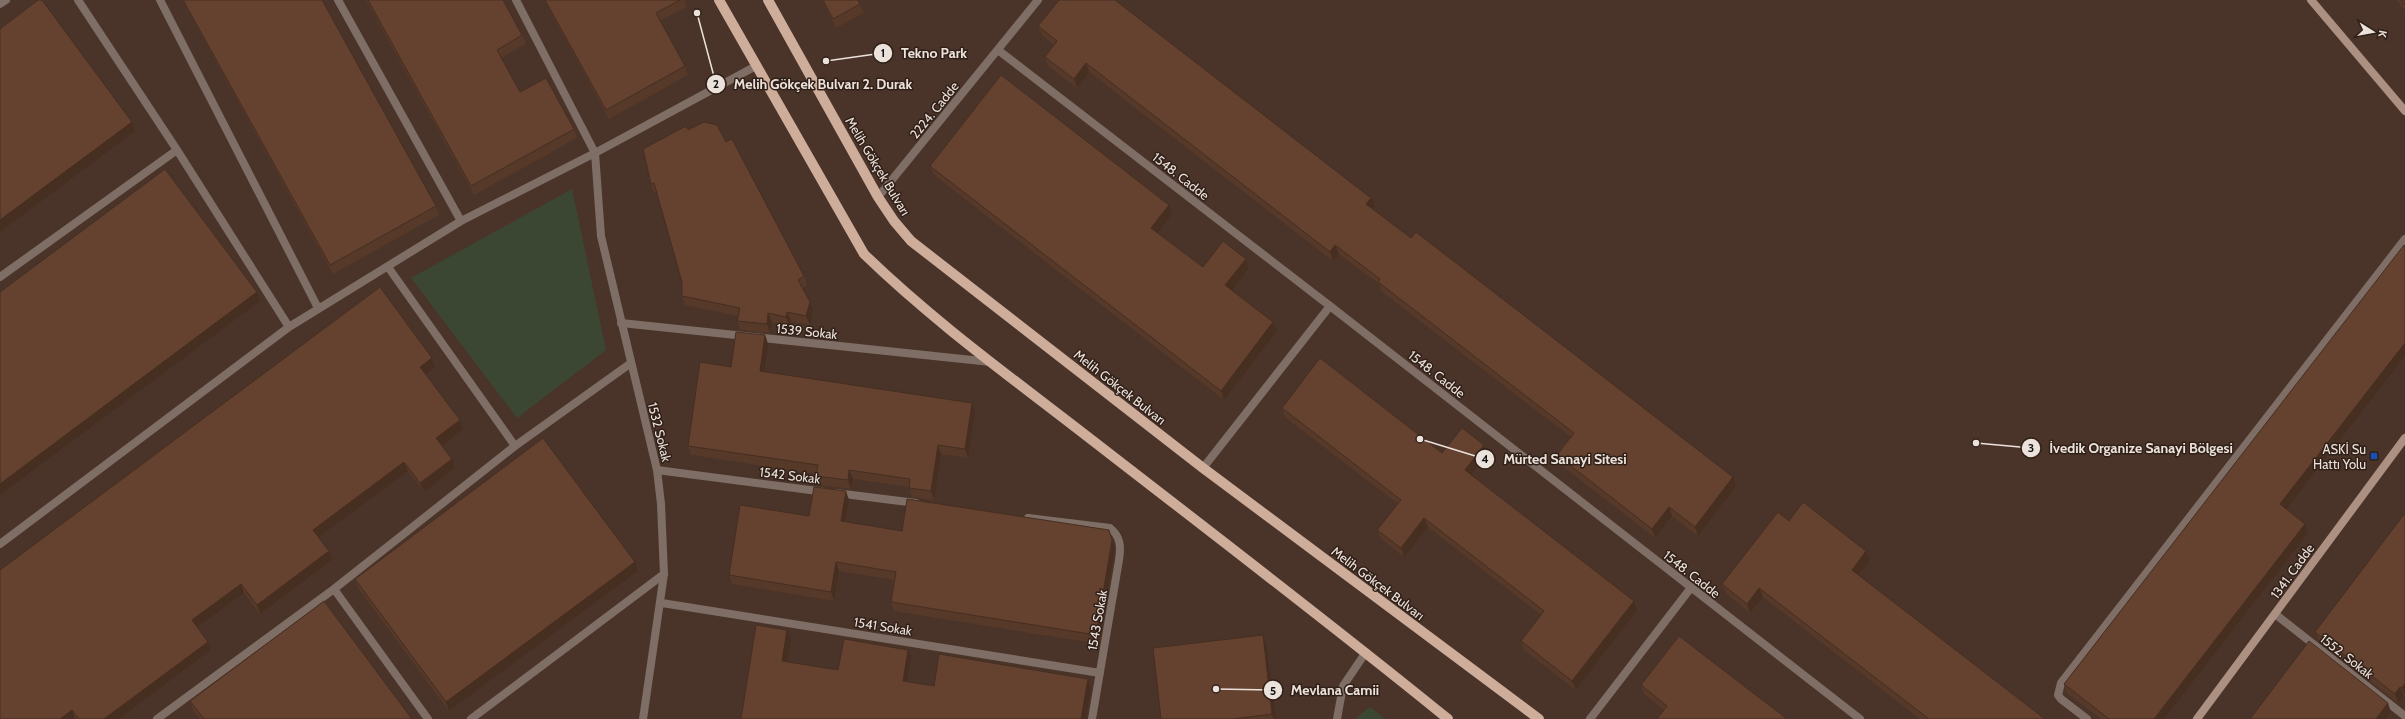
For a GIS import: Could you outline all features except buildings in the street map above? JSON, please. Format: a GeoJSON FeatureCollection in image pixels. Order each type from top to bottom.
{"type":"FeatureCollection","features":[{"type":"Feature","properties":{"kind":"main road"},"geometry":{"type":"LineString","coordinates":[[719,0],[864,254],[882,271],[992,362],[1366,652],[1448,719]]}},
{"type":"Feature","properties":{"kind":"main road","name":"Melih Gökçek Bulvarı"},"geometry":{"type":"LineString","coordinates":[[768,0],[878,197],[894,221],[911,240],[1203,468],[1539,719]]}},
{"type":"Feature","properties":{"kind":"street"},"geometry":{"type":"LineString","coordinates":[[0,4],[6,0]]}},
{"type":"Feature","properties":{"kind":"street"},"geometry":{"type":"LineString","coordinates":[[78,0],[177,150],[288,327]]}},
{"type":"Feature","properties":{"kind":"street"},"geometry":{"type":"LineString","coordinates":[[160,0],[318,308]]}},
{"type":"Feature","properties":{"kind":"street"},"geometry":{"type":"LineString","coordinates":[[338,0],[461,221]]}},
{"type":"Feature","properties":{"kind":"street"},"geometry":{"type":"LineString","coordinates":[[516,0],[594,153]]}},
{"type":"Feature","properties":{"kind":"street","name":"2224. Cadde"},"geometry":{"type":"LineString","coordinates":[[878,197],[1038,0]]}},
{"type":"Feature","properties":{"kind":"street"},"geometry":{"type":"LineString","coordinates":[[2311,0],[2405,111]]}},
{"type":"Feature","properties":{"kind":"street","name":"1548. Cadde"},"geometry":{"type":"LineString","coordinates":[[998,50],[1330,306],[1690,589],[1860,719]]}},
{"type":"Feature","properties":{"kind":"street"},"geometry":{"type":"LineString","coordinates":[[0,544],[288,327],[318,308],[388,267],[461,221],[594,153],[756,66]]}},
{"type":"Feature","properties":{"kind":"street"},"geometry":{"type":"LineString","coordinates":[[0,277],[177,150]]}},
{"type":"Feature","properties":{"kind":"street","name":"1532 Sokak"},"geometry":{"type":"LineString","coordinates":[[594,153],[601,236],[657,470],[662,517],[664,574],[662,602],[643,719]]}},
{"type":"Feature","properties":{"kind":"street"},"geometry":{"type":"LineString","coordinates":[[2087,719],[2061,699],[2058,694],[2061,683],[2405,239]]}},
{"type":"Feature","properties":{"kind":"street"},"geometry":{"type":"LineString","coordinates":[[388,267],[515,446]]}},
{"type":"Feature","properties":{"kind":"street"},"geometry":{"type":"LineString","coordinates":[[1203,468],[1330,306]]}},
{"type":"Feature","properties":{"kind":"street","name":"1539 Sokak"},"geometry":{"type":"LineString","coordinates":[[621,323],[992,362]]}},
{"type":"Feature","properties":{"kind":"street"},"geometry":{"type":"LineString","coordinates":[[157,719],[334,589],[515,446],[631,363]]}},
{"type":"Feature","properties":{"kind":"street","name":"1341. Cadde"},"geometry":{"type":"LineString","coordinates":[[2197,719],[2405,438]]}},
{"type":"Feature","properties":{"kind":"street","name":"1542 Sokak"},"geometry":{"type":"LineString","coordinates":[[657,470],[922,504]]}},
{"type":"Feature","properties":{"kind":"street","name":"1543 Sokak"},"geometry":{"type":"LineString","coordinates":[[1016,516],[1110,528],[1116,533],[1121,548],[1092,719]]}},
{"type":"Feature","properties":{"kind":"street"},"geometry":{"type":"LineString","coordinates":[[471,719],[664,574]]}},
{"type":"Feature","properties":{"kind":"street"},"geometry":{"type":"LineString","coordinates":[[334,589],[428,719]]}},
{"type":"Feature","properties":{"kind":"street"},"geometry":{"type":"LineString","coordinates":[[1590,719],[1690,589]]}},
{"type":"Feature","properties":{"kind":"street","name":"1541 Sokak"},"geometry":{"type":"LineString","coordinates":[[662,602],[1100,673]]}},
{"type":"Feature","properties":{"kind":"street","name":"1552. Sokak"},"geometry":{"type":"LineString","coordinates":[[2275,614],[2405,716]]}},
{"type":"Feature","properties":{"kind":"street"},"geometry":{"type":"LineString","coordinates":[[1337,719],[1344,686],[1366,652]]}},
{"type":"Feature","properties":{"kind":"shaded area"},"geometry":{"type":"Polygon","coordinates":[[[0,0],[2405,0],[2405,719],[0,719],[0,0]]]}},
{"type":"Feature","properties":{"kind":"green space"},"geometry":{"type":"Polygon","coordinates":[[[572,189],[606,350],[517,418],[411,278],[572,189]]]}},
{"type":"Feature","properties":{"kind":"green space"},"geometry":{"type":"Polygon","coordinates":[[[1370,707],[1385,719],[1355,719],[1370,707]]]}},
{"type":"Feature","properties":{"kind":"place","name":"Melih Gökçek Bulvarı 2. Durak"},"geometry":{"type":"Point","coordinates":[697,13]}},
{"type":"Feature","properties":{"kind":"place","name":"Tekno Park"},"geometry":{"type":"Point","coordinates":[826,61]}},
{"type":"Feature","properties":{"kind":"place","name":"Mürted Sanayi Sitesi"},"geometry":{"type":"Point","coordinates":[1420,439]}},
{"type":"Feature","properties":{"kind":"place","name":"İvedik Organize Sanayi Bölgesi"},"geometry":{"type":"Point","coordinates":[1976,443]}},
{"type":"Feature","properties":{"kind":"place","name":"ASKİ Su Hattı Yolu"},"geometry":{"type":"Point","coordinates":[2374,456]}},
{"type":"Feature","properties":{"kind":"place","name":"Mevlana Camii"},"geometry":{"type":"Point","coordinates":[1216,689]}}]}
